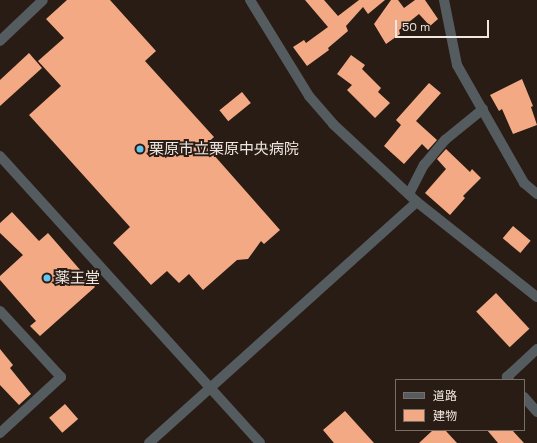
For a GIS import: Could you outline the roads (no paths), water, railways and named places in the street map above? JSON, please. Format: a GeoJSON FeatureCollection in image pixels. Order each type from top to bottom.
{"type":"FeatureCollection","features":[{"type":"Feature","properties":{"kind":"street"},"geometry":{"type":"LineString","coordinates":[[0,40],[43,0]]}},
{"type":"Feature","properties":{"kind":"street"},"geometry":{"type":"LineString","coordinates":[[250,0],[309,96],[333,124],[417,202],[537,297]]}},
{"type":"Feature","properties":{"kind":"street"},"geometry":{"type":"LineString","coordinates":[[444,0],[457,65],[524,183],[537,194]]}},
{"type":"Feature","properties":{"kind":"street"},"geometry":{"type":"LineString","coordinates":[[409,194],[424,165],[446,140],[483,109]]}},
{"type":"Feature","properties":{"kind":"street"},"geometry":{"type":"LineString","coordinates":[[0,156],[260,443]]}},
{"type":"Feature","properties":{"kind":"street"},"geometry":{"type":"LineString","coordinates":[[149,443],[417,202]]}},
{"type":"Feature","properties":{"kind":"street"},"geometry":{"type":"LineString","coordinates":[[0,433],[61,377],[2,316]]}},
{"type":"Feature","properties":{"kind":"street"},"geometry":{"type":"LineString","coordinates":[[508,379],[507,378],[537,349]]}},
{"type":"Feature","properties":{"kind":"street"},"geometry":{"type":"LineString","coordinates":[[525,398],[537,412]]}},
{"type":"Feature","properties":{"kind":"place","name":"栗原市立栗原中央病院"},"geometry":{"type":"Point","coordinates":[140,149]}},
{"type":"Feature","properties":{"kind":"place","name":"薬王堂"},"geometry":{"type":"Point","coordinates":[47,278]}}]}
